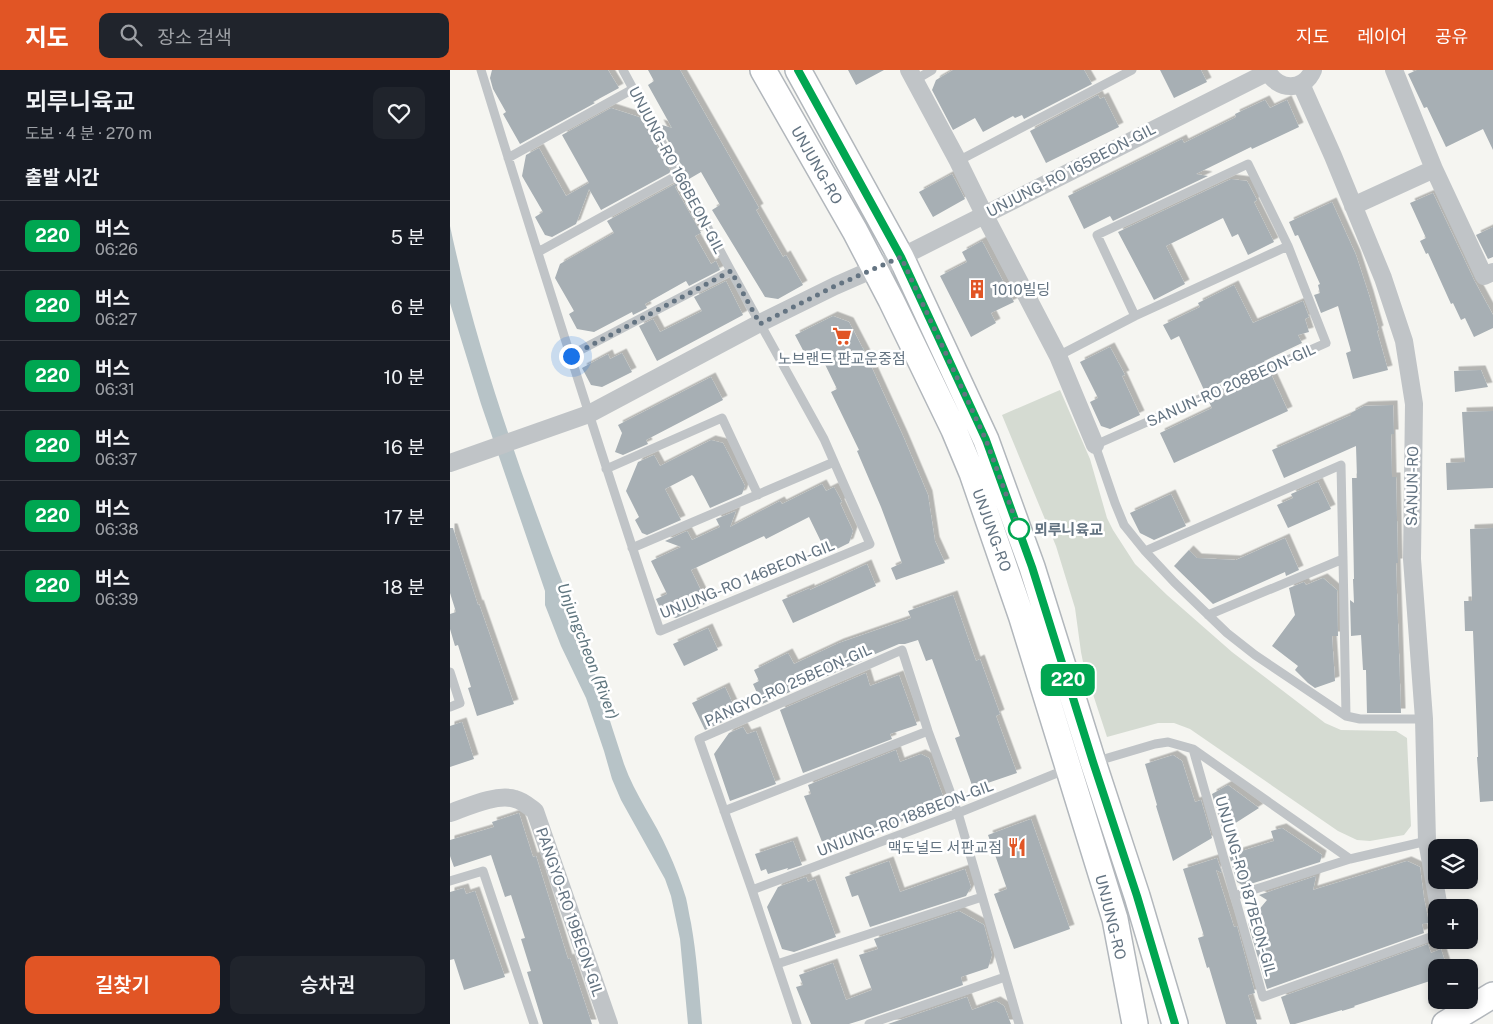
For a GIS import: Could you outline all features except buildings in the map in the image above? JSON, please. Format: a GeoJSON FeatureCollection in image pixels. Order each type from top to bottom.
{"type":"FeatureCollection","features":[{"type":"Feature","properties":{"kind":"main road","name":"UNJUNG-RO"},"geometry":{"type":"LineString","coordinates":[[763,70],[875,269],[950,422],[972,473],[1016,601],[1080,765],[1137,896],[1175,1024]]}},
{"type":"Feature","properties":{"kind":"main road","name":"UNJUNG-RO"},"geometry":{"type":"LineString","coordinates":[[798,70],[901,257],[986,440],[1030,560],[1115,919],[1135,1024]]}},
{"type":"Feature","properties":{"kind":"main road"},"geometry":{"type":"LineString","coordinates":[[1444,1024],[1493,995]]}},
{"type":"Feature","properties":{"kind":"street"},"geometry":{"type":"LineString","coordinates":[[1268,71],[1278,83],[1285,86],[1293,86],[1307,80],[1313,70]]}},
{"type":"Feature","properties":{"kind":"street"},"geometry":{"type":"LineString","coordinates":[[1394,70],[1434,169],[1484,276],[1493,272]]}},
{"type":"Feature","properties":{"kind":"street","name":"UNJUNG-RO 165BEON-GIL"},"geometry":{"type":"LineString","coordinates":[[875,269],[1268,71]]}},
{"type":"Feature","properties":{"kind":"street"},"geometry":{"type":"LineString","coordinates":[[912,75],[1058,356],[1095,445]]}},
{"type":"Feature","properties":{"kind":"street","name":"SANUN-RO"},"geometry":{"type":"LineString","coordinates":[[1301,84],[1383,278],[1404,341],[1410,375],[1414,404],[1412,558],[1424,719],[1427,841],[1437,899]]}},
{"type":"Feature","properties":{"kind":"street"},"geometry":{"type":"LineString","coordinates":[[1353,206],[1434,169]]}},
{"type":"Feature","properties":{"kind":"street"},"geometry":{"type":"LineString","coordinates":[[450,463],[582,417],[835,286],[875,269]]}},
{"type":"Feature","properties":{"kind":"street","name":"PANGYO-RO 19BEON-GIL"},"geometry":{"type":"LineString","coordinates":[[450,814],[501,798],[513,798],[525,803],[535,811],[609,1024]]}},
{"type":"Feature","properties":{"kind":"lane","name":"UNJUNG-RO 146BEON-GIL"},"geometry":{"type":"LineString","coordinates":[[481,70],[571,356],[582,417],[606,469],[660,631],[870,544]]}},
{"type":"Feature","properties":{"kind":"lane","name":"UNJUNG-RO 166BEON-GIL"},"geometry":{"type":"LineString","coordinates":[[623,70],[824,439],[870,544]]}},
{"type":"Feature","properties":{"kind":"lane"},"geometry":{"type":"LineString","coordinates":[[912,75],[932,70]]}},
{"type":"Feature","properties":{"kind":"lane"},"geometry":{"type":"LineString","coordinates":[[958,161],[1132,70]]}},
{"type":"Feature","properties":{"kind":"lane"},"geometry":{"type":"LineString","coordinates":[[508,158],[633,89]]}},
{"type":"Feature","properties":{"kind":"lane","name":"SANUN-RO 208BEON-GIL"},"geometry":{"type":"LineString","coordinates":[[1095,445],[1326,343],[1288,246],[1248,164],[1097,235],[1135,316]]}},
{"type":"Feature","properties":{"kind":"lane"},"geometry":{"type":"LineString","coordinates":[[538,252],[680,174]]}},
{"type":"Feature","properties":{"kind":"lane"},"geometry":{"type":"LineString","coordinates":[[1058,356],[1135,316],[1288,246]]}},
{"type":"Feature","properties":{"kind":"lane"},"geometry":{"type":"LineString","coordinates":[[571,356],[731,271]]}},
{"type":"Feature","properties":{"kind":"lane"},"geometry":{"type":"LineString","coordinates":[[606,469],[722,418],[758,495]]}},
{"type":"Feature","properties":{"kind":"lane"},"geometry":{"type":"LineString","coordinates":[[1095,445],[1124,525],[1174,582],[1255,656],[1346,716],[1360,719],[1424,719]]}},
{"type":"Feature","properties":{"kind":"lane"},"geometry":{"type":"LineString","coordinates":[[632,548],[834,462]]}},
{"type":"Feature","properties":{"kind":"lane"},"geometry":{"type":"LineString","coordinates":[[1145,551],[1340,465],[1346,716]]}},
{"type":"Feature","properties":{"kind":"lane"},"geometry":{"type":"LineString","coordinates":[[1208,615],[1342,559]]}},
{"type":"Feature","properties":{"kind":"lane","name":"PANGYO-RO 25BEON-GIL"},"geometry":{"type":"LineString","coordinates":[[797,1024],[699,739],[902,650],[928,731]]}},
{"type":"Feature","properties":{"kind":"lane"},"geometry":{"type":"LineString","coordinates":[[450,672],[460,703],[450,707]]}},
{"type":"Feature","properties":{"kind":"lane"},"geometry":{"type":"LineString","coordinates":[[724,811],[928,731],[958,813],[1019,1024]]}},
{"type":"Feature","properties":{"kind":"lane","name":"UNJUNG-RO 187BEON-GIL"},"geometry":{"type":"LineString","coordinates":[[1080,765],[1168,742],[1193,749],[1350,859]]}},
{"type":"Feature","properties":{"kind":"lane","name":"UNJUNG-RO 187BEON-GIL"},"geometry":{"type":"LineString","coordinates":[[1193,749],[1263,997],[1428,938]]}},
{"type":"Feature","properties":{"kind":"lane","name":"UNJUNG-RO 188BEON-GIL"},"geometry":{"type":"LineString","coordinates":[[752,890],[1080,765]]}},
{"type":"Feature","properties":{"kind":"lane"},"geometry":{"type":"LineString","coordinates":[[1234,896],[1350,859],[1427,841]]}},
{"type":"Feature","properties":{"kind":"lane"},"geometry":{"type":"LineString","coordinates":[[450,881],[483,871],[534,1024]]}},
{"type":"Feature","properties":{"kind":"lane"},"geometry":{"type":"LineString","coordinates":[[777,964],[982,897]]}},
{"type":"Feature","properties":{"kind":"lane"},"geometry":{"type":"LineString","coordinates":[[869,1024],[1005,977]]}},
{"type":"Feature","properties":{"kind":"shaded area"},"geometry":{"type":"Polygon","coordinates":[[[450,226],[470,309],[494,391],[536,513],[577,620],[624,764],[668,851],[686,898],[695,948],[702,1024],[688,1024],[680,939],[671,896],[665,879],[621,800],[612,779],[586,698],[561,646],[545,605],[545,591],[481,404],[450,303],[450,226]]]}},
{"type":"Feature","properties":{"kind":"shaded area"},"geometry":{"type":"Polygon","coordinates":[[[1060,390],[1090,459],[1107,518],[1135,564],[1232,652],[1325,723],[1341,730],[1396,731],[1407,738],[1411,826],[1404,835],[1370,841],[1357,840],[1338,831],[1190,729],[1174,723],[1158,723],[1107,737],[1084,667],[1075,608],[1056,546],[1002,415],[1060,390]]]}},
{"type":"Feature","properties":{"kind":"bus line","name":"220"},"geometry":{"type":"LineString","coordinates":[[798,70],[901,257],[986,440],[1032,567],[1137,896],[1175,1024]]}},
{"type":"Feature","properties":{"kind":"place","name":"1010빌딩"},"geometry":{"type":"Point","coordinates":[977,289]}},
{"type":"Feature","properties":{"kind":"place","name":"노브랜드 판교운중점"},"geometry":{"type":"Point","coordinates":[842,336]}},
{"type":"Feature","properties":{"kind":"place","name":"뫼루니육교"},"geometry":{"type":"Point","coordinates":[1019,529]}},
{"type":"Feature","properties":{"kind":"place","name":"맥도널드 서판교점"},"geometry":{"type":"Point","coordinates":[1017,847]}},
{"type":"Feature","properties":{"kind":"route"},"geometry":{"type":"LineString","coordinates":[[571,356],[731,271],[760,324],[835,286],[901,257],[986,440],[1019,529]]}},
{"type":"Feature","properties":{"kind":"water label","name":"Unjungcheon (River)"},"geometry":{"type":"Point","coordinates":[588,651]}}]}
